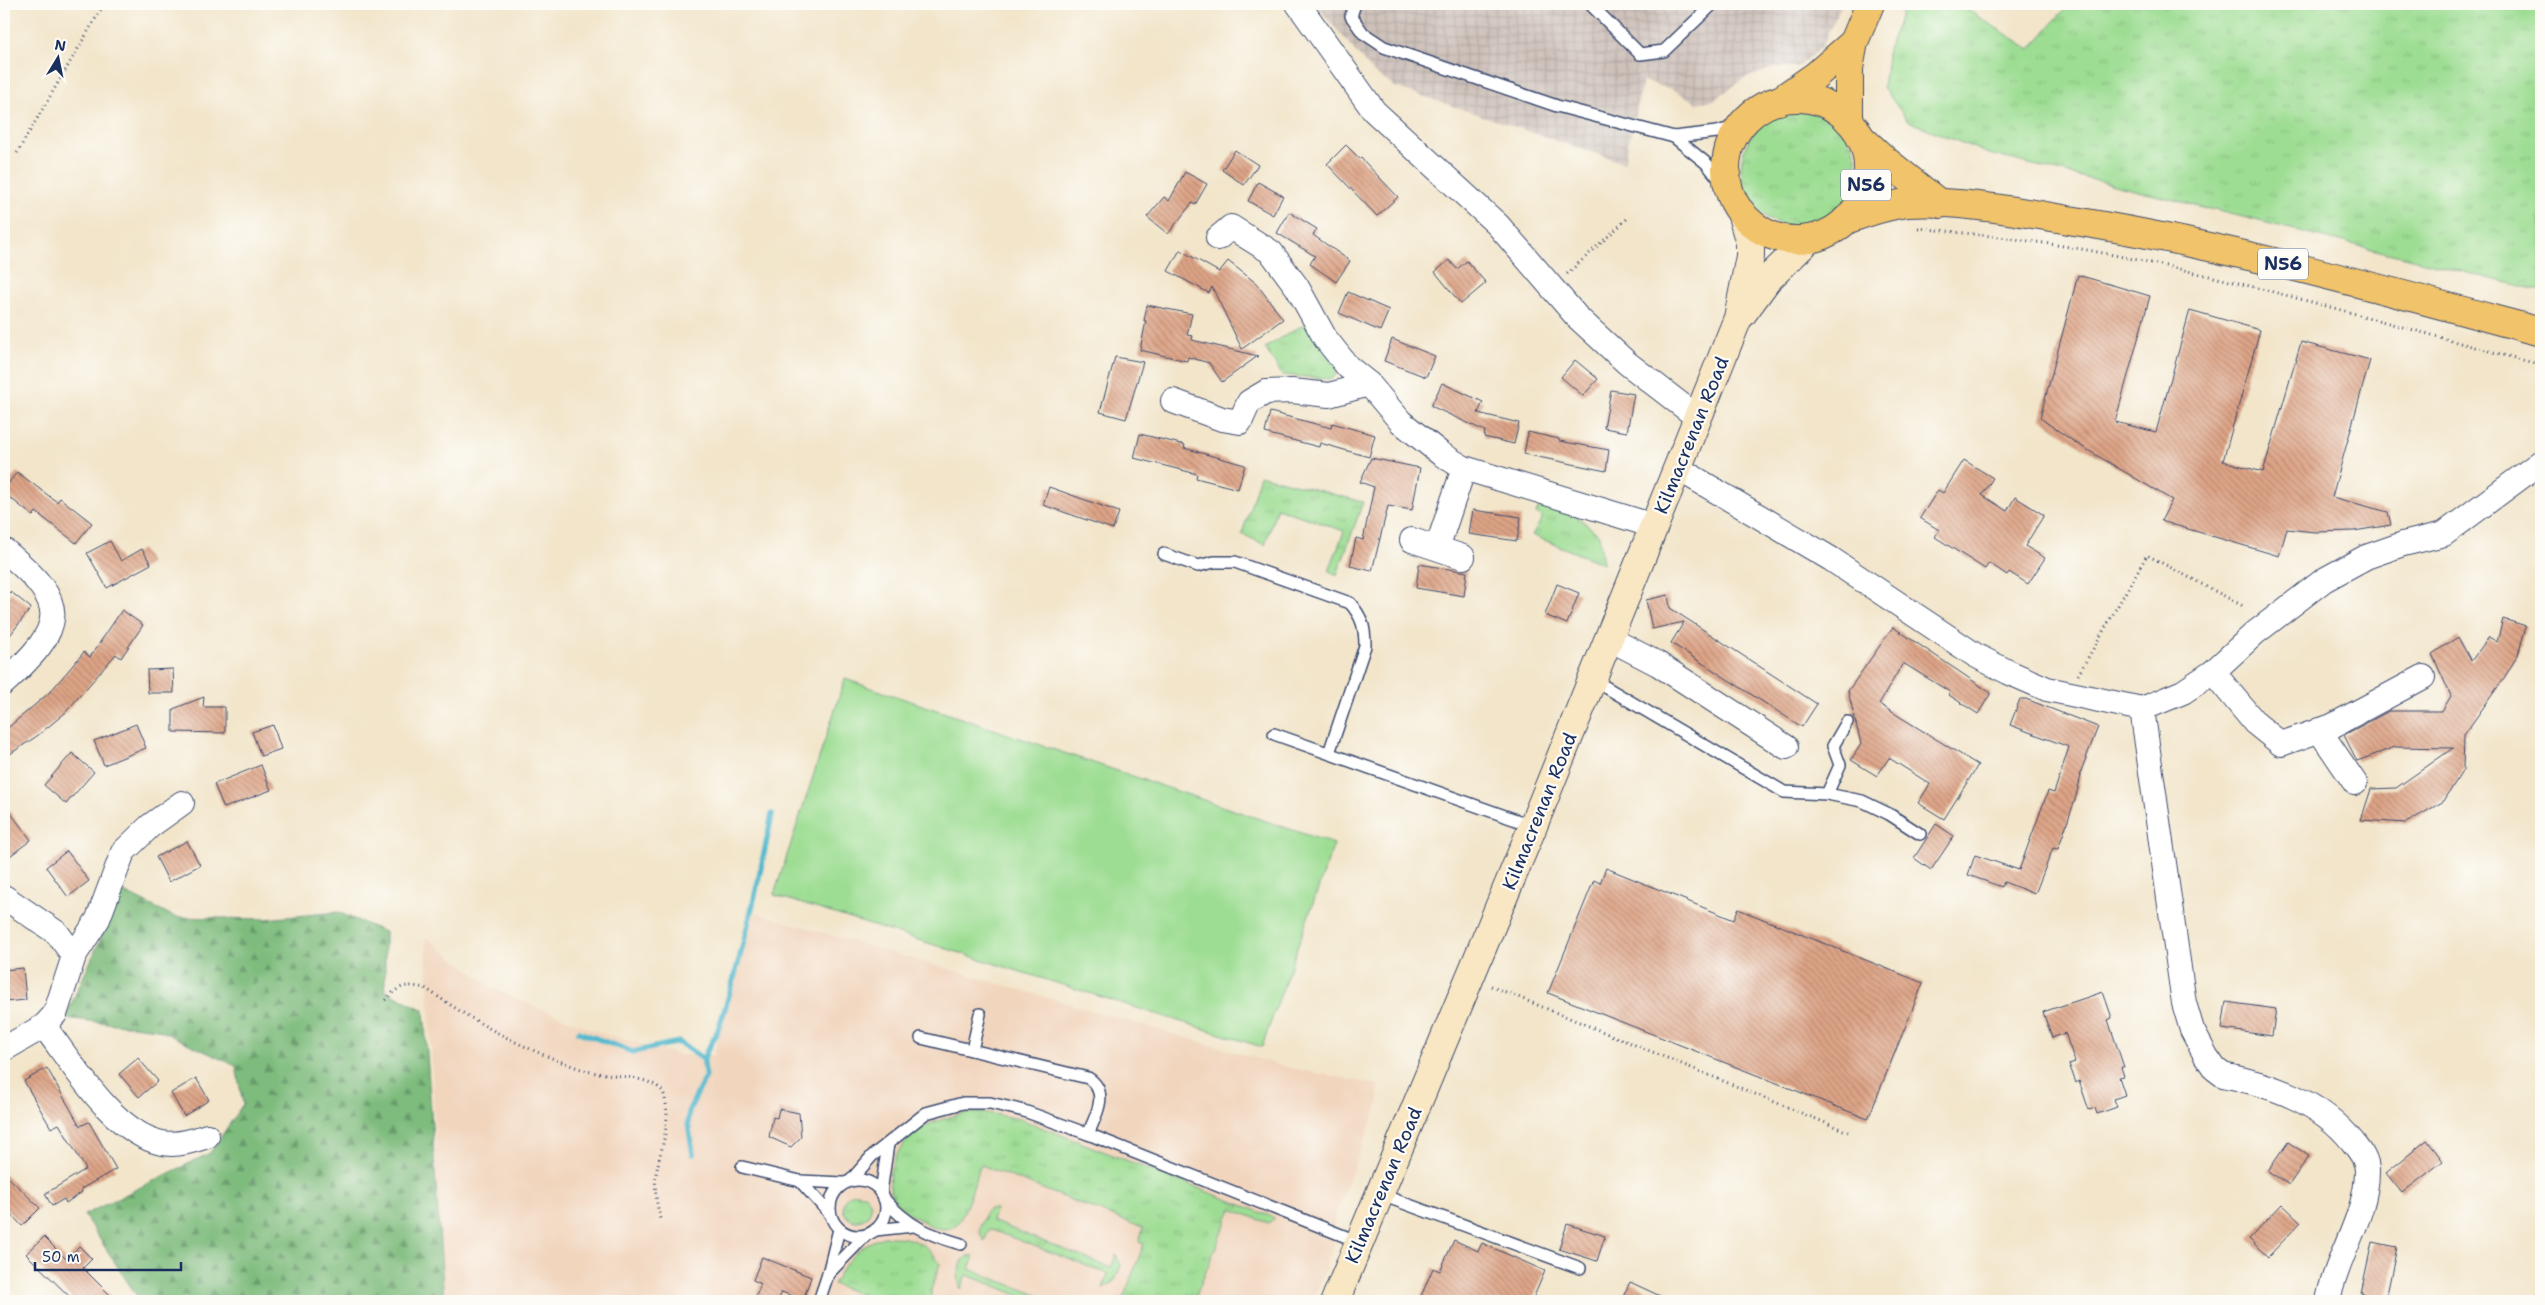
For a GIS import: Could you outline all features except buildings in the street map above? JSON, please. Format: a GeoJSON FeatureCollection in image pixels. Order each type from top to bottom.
{"type":"FeatureCollection","features":[{"type":"Feature","properties":{"kind":"main road","name":"N56"},"geometry":{"type":"LineString","coordinates":[[1870,4],[1854,42],[1849,68],[1855,129],[1867,155],[1867,180],[1859,204],[1846,220],[1829,232],[1809,239],[1787,239],[1757,227],[1736,203],[1727,173],[1728,153],[1742,125],[1758,110],[1791,98],[1817,101],[1840,112],[1855,129],[1885,160],[1940,204]]}},
{"type":"Feature","properties":{"kind":"main road","name":"N56"},"geometry":{"type":"LineString","coordinates":[[1779,101],[1815,76],[1854,42]]}},
{"type":"Feature","properties":{"kind":"main road","name":"Kilmacrenan Road"},"geometry":{"type":"LineString","coordinates":[[1335,1301],[1533,826],[1738,318],[1750,256],[1750,242],[1736,203]]}},
{"type":"Feature","properties":{"kind":"main road","name":"N56"},"geometry":{"type":"LineString","coordinates":[[1846,220],[1885,207],[1908,204],[1940,204],[2039,215],[2241,253],[2541,332]]}},
{"type":"Feature","properties":{"kind":"main road","name":"Kilmacrenan Road"},"geometry":{"type":"LineString","coordinates":[[1738,318],[1767,280],[1809,239]]}},
{"type":"Feature","properties":{"kind":"street"},"geometry":{"type":"LineString","coordinates":[[1298,4],[1374,111],[1498,225],[1577,317],[1627,363],[1697,417]]}},
{"type":"Feature","properties":{"kind":"street"},"geometry":{"type":"LineString","coordinates":[[1218,238],[1231,227],[1271,252],[1297,287],[1325,338],[1348,367],[1369,384],[1401,422],[1441,454],[1464,468],[1654,526]]}},
{"type":"Feature","properties":{"kind":"street"},"geometry":{"type":"LineString","coordinates":[[1173,401],[1222,419],[1240,422],[1249,402],[1266,392],[1292,391],[1330,395],[1369,384]]}},
{"type":"Feature","properties":{"kind":"street"},"geometry":{"type":"LineString","coordinates":[[1679,468],[1831,559],[1975,655],[2030,682],[2067,693],[2142,709],[2183,692],[2213,672],[2255,633],[2324,580],[2366,557],[2403,544],[2444,534],[2541,462]]}},
{"type":"Feature","properties":{"kind":"street"},"geometry":{"type":"LineString","coordinates":[[1437,548],[1464,468]]}},
{"type":"Feature","properties":{"kind":"street"},"geometry":{"type":"LineString","coordinates":[[1412,540],[1463,557]]}},
{"type":"Feature","properties":{"kind":"street"},"geometry":{"type":"LineString","coordinates":[[4,550],[39,582],[52,606],[47,636],[4,683]]}},
{"type":"Feature","properties":{"kind":"street"},"geometry":{"type":"LineString","coordinates":[[1608,638],[1658,664],[1786,747]]}},
{"type":"Feature","properties":{"kind":"street"},"geometry":{"type":"LineString","coordinates":[[2213,672],[2255,723],[2281,744],[2332,726],[2423,677]]}},
{"type":"Feature","properties":{"kind":"street"},"geometry":{"type":"LineString","coordinates":[[2142,709],[2171,925],[2184,1003],[2192,1030],[2215,1069],[2223,1074],[2282,1091],[2319,1110],[2349,1137],[2365,1160],[2365,1180],[2357,1217],[2332,1279],[2328,1301]]}},
{"type":"Feature","properties":{"kind":"street"},"geometry":{"type":"LineString","coordinates":[[2319,730],[2355,783]]}},
{"type":"Feature","properties":{"kind":"street"},"geometry":{"type":"LineString","coordinates":[[4,1049],[44,1026],[54,1014],[74,956],[98,919],[122,852],[150,826],[182,803]]}},
{"type":"Feature","properties":{"kind":"street"},"geometry":{"type":"LineString","coordinates":[[4,897],[57,933],[74,956]]}},
{"type":"Feature","properties":{"kind":"street"},"geometry":{"type":"LineString","coordinates":[[44,1026],[106,1105],[136,1133],[163,1143],[180,1143],[207,1136]]}},
{"type":"Feature","properties":{"kind":"lane"},"geometry":{"type":"LineString","coordinates":[[1355,4],[1351,16],[1355,22],[1363,33],[1384,47],[1510,92],[1674,137],[1717,132],[1742,125]]}},
{"type":"Feature","properties":{"kind":"lane"},"geometry":{"type":"LineString","coordinates":[[1590,4],[1640,54],[1664,51],[1713,4]]}},
{"type":"Feature","properties":{"kind":"lane"},"geometry":{"type":"LineString","coordinates":[[1674,137],[1706,162],[1736,203]]}},
{"type":"Feature","properties":{"kind":"lane"},"geometry":{"type":"LineString","coordinates":[[1164,554],[1198,566],[1214,562],[1235,562],[1350,603],[1360,614],[1365,628],[1365,646],[1328,753]]}},
{"type":"Feature","properties":{"kind":"lane"},"geometry":{"type":"LineString","coordinates":[[1592,679],[1784,792],[1826,794],[1862,801],[1889,814],[1920,834]]}},
{"type":"Feature","properties":{"kind":"lane"},"geometry":{"type":"LineString","coordinates":[[1826,794],[1840,765],[1833,746],[1848,722]]}},
{"type":"Feature","properties":{"kind":"lane"},"geometry":{"type":"LineString","coordinates":[[1274,734],[1533,826]]}},
{"type":"Feature","properties":{"kind":"lane"},"geometry":{"type":"LineString","coordinates":[[972,1050],[980,1014]]}},
{"type":"Feature","properties":{"kind":"lane"},"geometry":{"type":"LineString","coordinates":[[921,1038],[1080,1075],[1094,1082],[1101,1095],[1101,1102],[1088,1134]]}},
{"type":"Feature","properties":{"kind":"lane"},"geometry":{"type":"LineString","coordinates":[[830,1214],[832,1196],[872,1156],[915,1120],[926,1113],[950,1106],[978,1102],[1012,1108],[1088,1134],[1359,1242]]}},
{"type":"Feature","properties":{"kind":"lane"},"geometry":{"type":"LineString","coordinates":[[828,1274],[870,1232],[885,1213],[883,1196],[888,1144]]}},
{"type":"Feature","properties":{"kind":"lane"},"geometry":{"type":"LineString","coordinates":[[742,1167],[800,1181],[866,1181],[883,1196],[900,1217],[913,1226],[961,1244]]}},
{"type":"Feature","properties":{"kind":"lane"},"geometry":{"type":"LineString","coordinates":[[800,1181],[830,1214],[839,1229],[848,1235],[913,1226]]}},
{"type":"Feature","properties":{"kind":"lane"},"geometry":{"type":"LineString","coordinates":[[1379,1194],[1580,1268]]}},
{"type":"Feature","properties":{"kind":"lane"},"geometry":{"type":"LineString","coordinates":[[821,1300],[839,1229]]}},
{"type":"Feature","properties":{"kind":"path"},"geometry":{"type":"LineString","coordinates":[[18,152],[104,4]]}},
{"type":"Feature","properties":{"kind":"path"},"geometry":{"type":"LineString","coordinates":[[1552,288],[1628,218]]}},
{"type":"Feature","properties":{"kind":"path"},"geometry":{"type":"LineString","coordinates":[[1908,227],[2086,250],[2157,264],[2238,283],[2541,365]]}},
{"type":"Feature","properties":{"kind":"path"},"geometry":{"type":"LineString","coordinates":[[2067,693],[2147,555],[2245,607]]}},
{"type":"Feature","properties":{"kind":"path"},"geometry":{"type":"LineString","coordinates":[[1470,977],[1848,1132]]}},
{"type":"Feature","properties":{"kind":"path"},"geometry":{"type":"LineString","coordinates":[[385,1000],[398,987],[411,985],[425,988],[500,1037],[554,1060],[603,1076],[630,1077],[655,1084],[664,1093],[667,1117],[656,1175],[656,1196],[660,1219]]}},
{"type":"Feature","properties":{"kind":"shaded area"},"geometry":{"type":"Polygon","coordinates":[[[1315,4],[1842,4],[1821,48],[1798,67],[1777,67],[1745,78],[1714,100],[1697,103],[1674,90],[1643,81],[1624,163],[1395,87],[1372,71],[1315,4]]]}},
{"type":"Feature","properties":{"kind":"shaded area"},"geometry":{"type":"Polygon","coordinates":[[[748,911],[1290,1068],[1378,1085],[1379,1103],[1335,1219],[1332,1250],[1313,1301],[443,1301],[426,937],[497,991],[601,1033],[679,1055],[714,1055],[748,911]]]}},
{"type":"Feature","properties":{"kind":"green space"},"geometry":{"type":"Polygon","coordinates":[[[1905,4],[1958,4],[2030,49],[2069,4],[2541,4],[2541,291],[1989,154],[1908,121],[1883,87],[1888,49],[1905,4]]]}},
{"type":"Feature","properties":{"kind":"green space"},"geometry":{"type":"Polygon","coordinates":[[[1799,111],[1821,115],[1831,120],[1840,128],[1848,137],[1853,147],[1857,169],[1853,191],[1848,201],[1840,210],[1831,218],[1821,223],[1799,227],[1777,223],[1767,218],[1758,210],[1750,201],[1745,191],[1741,169],[1745,147],[1750,137],[1758,128],[1767,120],[1777,115],[1799,111]]]}},
{"type":"Feature","properties":{"kind":"green space"},"geometry":{"type":"Polygon","coordinates":[[[1306,323],[1337,367],[1336,375],[1332,379],[1282,375],[1265,348],[1306,323]]]}},
{"type":"Feature","properties":{"kind":"green space"},"geometry":{"type":"Polygon","coordinates":[[[1260,475],[1363,502],[1337,575],[1329,571],[1344,531],[1277,508],[1265,545],[1242,534],[1260,475]]]}},
{"type":"Feature","properties":{"kind":"green space"},"geometry":{"type":"Polygon","coordinates":[[[1542,502],[1578,517],[1599,535],[1603,564],[1532,535],[1543,517],[1536,513],[1542,502]]]}},
{"type":"Feature","properties":{"kind":"green space"},"geometry":{"type":"Polygon","coordinates":[[[845,679],[1334,844],[1262,1047],[774,895],[845,679]]]}},
{"type":"Feature","properties":{"kind":"green space"},"geometry":{"type":"Polygon","coordinates":[[[122,891],[175,917],[265,919],[338,912],[385,932],[385,991],[424,1010],[444,1301],[140,1301],[84,1215],[210,1153],[243,1104],[236,1066],[157,1029],[65,1018],[122,891]]]}},
{"type":"Feature","properties":{"kind":"green space"},"geometry":{"type":"Polygon","coordinates":[[[965,1113],[988,1113],[1020,1119],[1275,1218],[1268,1223],[1231,1209],[1194,1301],[1122,1301],[1144,1244],[1139,1242],[1143,1228],[981,1165],[962,1217],[953,1227],[941,1229],[927,1224],[909,1214],[896,1202],[891,1192],[890,1171],[905,1142],[927,1125],[965,1113]]]}},
{"type":"Feature","properties":{"kind":"green space"},"geometry":{"type":"Polygon","coordinates":[[[857,1193],[867,1197],[871,1207],[867,1217],[857,1221],[847,1217],[843,1207],[847,1197],[857,1193]]]}},
{"type":"Feature","properties":{"kind":"green space"},"geometry":{"type":"Polygon","coordinates":[[[990,1209],[996,1209],[992,1221],[1111,1268],[1116,1255],[1121,1266],[1114,1282],[1103,1288],[1108,1274],[989,1229],[984,1242],[979,1230],[985,1213],[990,1209]]]}},
{"type":"Feature","properties":{"kind":"green space"},"geometry":{"type":"Polygon","coordinates":[[[884,1237],[910,1239],[923,1245],[940,1264],[931,1290],[932,1301],[878,1301],[833,1284],[843,1268],[860,1249],[884,1237]]]}},
{"type":"Feature","properties":{"kind":"green space"},"geometry":{"type":"Polygon","coordinates":[[[968,1256],[974,1256],[969,1269],[1053,1301],[1033,1301],[967,1275],[961,1289],[957,1277],[963,1260],[968,1256]]]}},
{"type":"Feature","properties":{"kind":"waterway"},"geometry":{"type":"LineString","coordinates":[[693,1154],[688,1123],[689,1110],[706,1076],[704,1067],[705,1055],[716,1035],[735,975],[755,895],[772,814]]}},
{"type":"Feature","properties":{"kind":"waterway"},"geometry":{"type":"LineString","coordinates":[[579,1032],[633,1052],[679,1042],[703,1059]]}}]}
